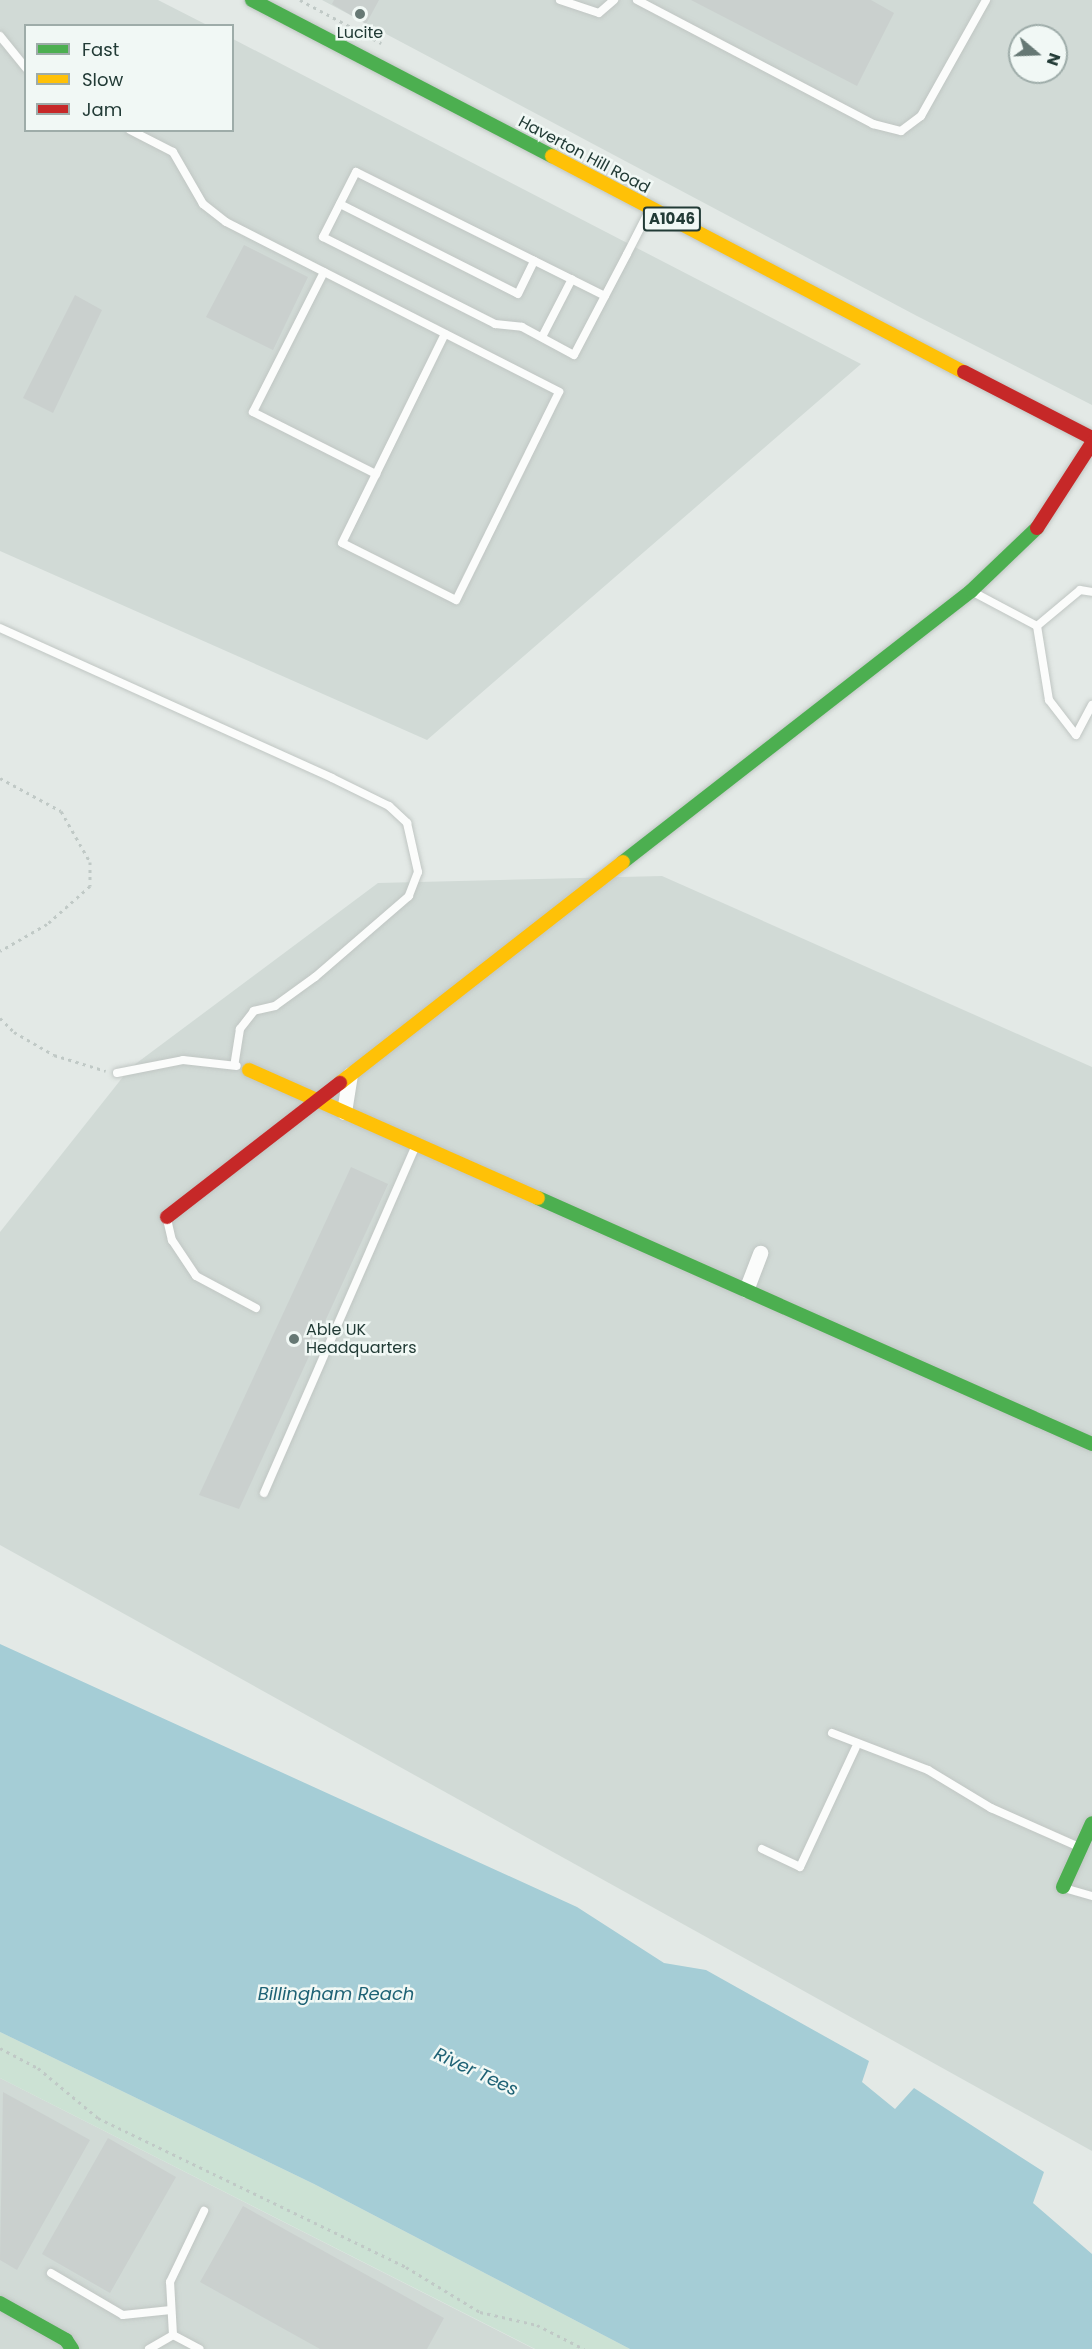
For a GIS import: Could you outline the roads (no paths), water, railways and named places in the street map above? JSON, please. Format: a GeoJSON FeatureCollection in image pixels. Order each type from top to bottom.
{"type":"FeatureCollection","features":[{"type":"Feature","properties":{"kind":"street","name":"Haverton Hill Road"},"geometry":{"type":"LineString","coordinates":[[252,0],[1092,438]]}},
{"type":"Feature","properties":{"kind":"street"},"geometry":{"type":"LineString","coordinates":[[167,1217],[315,1099],[971,591],[1048,518],[1092,443]]}},
{"type":"Feature","properties":{"kind":"street"},"geometry":{"type":"LineString","coordinates":[[249,1070],[1092,1444]]}},
{"type":"Feature","properties":{"kind":"street"},"geometry":{"type":"LineString","coordinates":[[344,1112],[351,1071]]}},
{"type":"Feature","properties":{"kind":"street"},"geometry":{"type":"LineString","coordinates":[[746,1290],[760,1253]]}},
{"type":"Feature","properties":{"kind":"street"},"geometry":{"type":"LineString","coordinates":[[1063,1887],[1092,1824]]}},
{"type":"Feature","properties":{"kind":"street"},"geometry":{"type":"LineString","coordinates":[[0,2303],[66,2340],[72,2349]]}},
{"type":"Feature","properties":{"kind":"lane"},"geometry":{"type":"LineString","coordinates":[[560,0],[598,13],[614,0]]}},
{"type":"Feature","properties":{"kind":"lane"},"geometry":{"type":"LineString","coordinates":[[637,0],[873,124],[901,131],[921,116],[986,0]]}},
{"type":"Feature","properties":{"kind":"lane"},"geometry":{"type":"LineString","coordinates":[[0,36],[24,66]]}},
{"type":"Feature","properties":{"kind":"lane"},"geometry":{"type":"LineString","coordinates":[[134,132],[173,153],[203,204],[226,222],[559,392],[456,600],[342,543],[445,334]]}},
{"type":"Feature","properties":{"kind":"lane"},"geometry":{"type":"LineString","coordinates":[[605,296],[356,172],[323,237],[495,324],[542,337],[574,355],[605,296],[650,208]]}},
{"type":"Feature","properties":{"kind":"lane"},"geometry":{"type":"LineString","coordinates":[[340,204],[518,294],[534,261]]}},
{"type":"Feature","properties":{"kind":"lane"},"geometry":{"type":"LineString","coordinates":[[324,272],[253,412],[376,474]]}},
{"type":"Feature","properties":{"kind":"lane"},"geometry":{"type":"LineString","coordinates":[[542,337],[572,279]]}},
{"type":"Feature","properties":{"kind":"lane"},"geometry":{"type":"LineString","coordinates":[[1037,626],[1080,590],[1092,592]]}},
{"type":"Feature","properties":{"kind":"lane"},"geometry":{"type":"LineString","coordinates":[[971,591],[1037,626]]}},
{"type":"Feature","properties":{"kind":"lane"},"geometry":{"type":"LineString","coordinates":[[1037,626],[1049,700],[1076,735],[1092,705]]}},
{"type":"Feature","properties":{"kind":"lane"},"geometry":{"type":"LineString","coordinates":[[0,628],[332,778],[389,806],[407,824],[418,872],[409,896],[315,977],[275,1006],[254,1011],[240,1029],[234,1065]]}},
{"type":"Feature","properties":{"kind":"lane"},"geometry":{"type":"LineString","coordinates":[[117,1073],[183,1060],[234,1065],[249,1070]]}},
{"type":"Feature","properties":{"kind":"lane"},"geometry":{"type":"LineString","coordinates":[[264,1493],[417,1144]]}},
{"type":"Feature","properties":{"kind":"lane"},"geometry":{"type":"LineString","coordinates":[[167,1217],[172,1240],[196,1276],[256,1308]]}},
{"type":"Feature","properties":{"kind":"lane"},"geometry":{"type":"LineString","coordinates":[[832,1734],[856,1747],[928,1770],[991,1808],[1081,1848]]}},
{"type":"Feature","properties":{"kind":"lane"},"geometry":{"type":"LineString","coordinates":[[762,1849],[800,1867],[856,1747]]}},
{"type":"Feature","properties":{"kind":"lane"},"geometry":{"type":"LineString","coordinates":[[1063,1887],[1092,1896]]}},
{"type":"Feature","properties":{"kind":"lane"},"geometry":{"type":"LineString","coordinates":[[173,2335],[170,2282],[204,2211]]}},
{"type":"Feature","properties":{"kind":"lane"},"geometry":{"type":"LineString","coordinates":[[51,2273],[123,2314],[171,2310]]}},
{"type":"Feature","properties":{"kind":"lane"},"geometry":{"type":"LineString","coordinates":[[150,2349],[173,2335]]}},
{"type":"Feature","properties":{"kind":"lane"},"geometry":{"type":"LineString","coordinates":[[173,2335],[199,2349]]}},
{"type":"Feature","properties":{"kind":"water"},"geometry":{"type":"Polygon","coordinates":[[[0,1644],[577,1907],[664,1963],[706,1970],[869,2061],[862,2082],[895,2109],[914,2088],[1044,2172],[1033,2203],[1092,2254],[1092,2349],[630,2349],[314,2184],[0,2032],[0,1644]]]}},
{"type":"Feature","properties":{"kind":"place","name":"Lucite"},"geometry":{"type":"Point","coordinates":[360,14]}},
{"type":"Feature","properties":{"kind":"place","name":"Able UK Headquarters"},"geometry":{"type":"Point","coordinates":[294,1339]}},
{"type":"Feature","properties":{"kind":"water label","name":"Billingham Reach"},"geometry":{"type":"Point","coordinates":[336,1994]}},
{"type":"Feature","properties":{"kind":"water label","name":"River Tees"},"geometry":{"type":"Point","coordinates":[476,2072]}}]}
